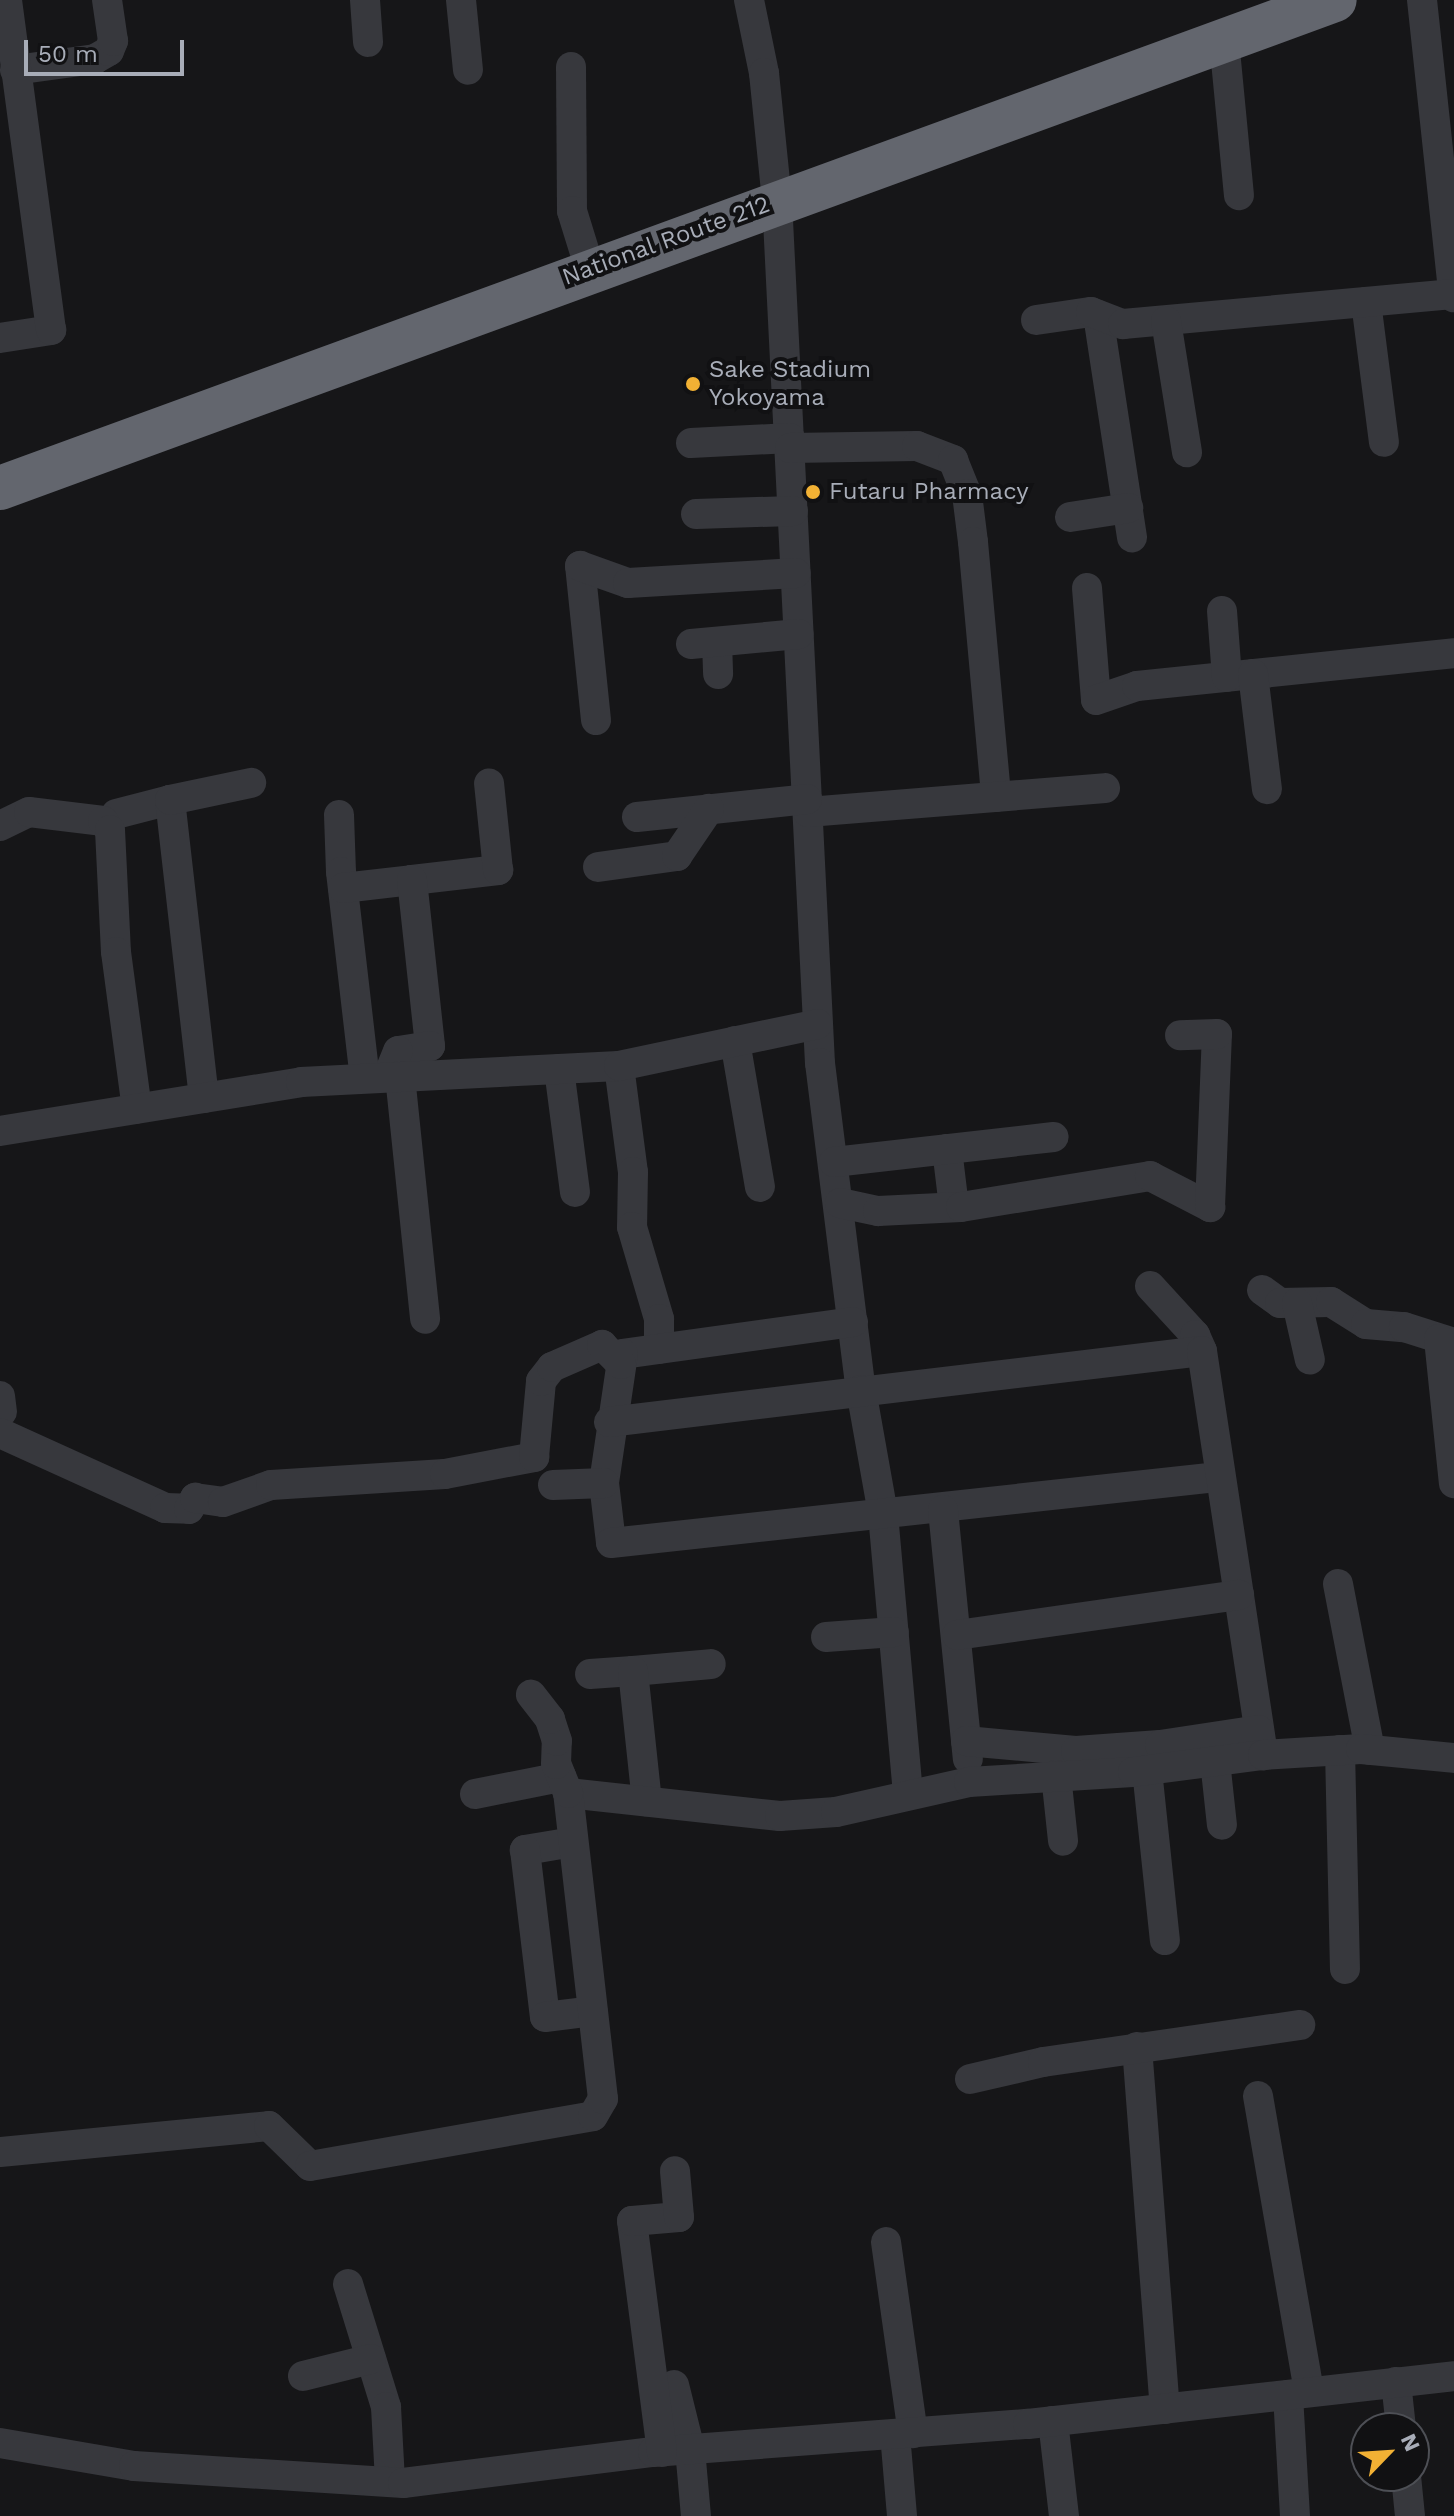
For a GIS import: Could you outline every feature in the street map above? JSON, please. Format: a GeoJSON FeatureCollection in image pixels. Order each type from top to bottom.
{"type":"FeatureCollection","features":[{"type":"Feature","properties":{"kind":"highway","name":"National Route 212"},"geometry":{"type":"LineString","coordinates":[[0,488],[777,200],[1335,0]]}},
{"type":"Feature","properties":{"kind":"street"},"geometry":{"type":"LineString","coordinates":[[0,338],[51,330],[11,92],[7,0]]}},
{"type":"Feature","properties":{"kind":"street"},"geometry":{"type":"LineString","coordinates":[[11,92],[109,51],[113,41],[107,0]]}},
{"type":"Feature","properties":{"kind":"street"},"geometry":{"type":"LineString","coordinates":[[365,0],[368,42]]}},
{"type":"Feature","properties":{"kind":"street"},"geometry":{"type":"LineString","coordinates":[[461,0],[468,70]]}},
{"type":"Feature","properties":{"kind":"street"},"geometry":{"type":"LineString","coordinates":[[749,0],[764,73],[777,200],[818,1024],[861,1390],[883,1514],[908,1793]]}},
{"type":"Feature","properties":{"kind":"street"},"geometry":{"type":"LineString","coordinates":[[1036,320],[1098,315],[1123,324],[1166,321],[1366,302],[1453,281],[1444,99],[1422,0]]}},
{"type":"Feature","properties":{"kind":"street"},"geometry":{"type":"LineString","coordinates":[[1224,40],[1239,195]]}},
{"type":"Feature","properties":{"kind":"street"},"geometry":{"type":"LineString","coordinates":[[571,67],[572,211],[590,269]]}},
{"type":"Feature","properties":{"kind":"street"},"geometry":{"type":"LineString","coordinates":[[1366,302],[1384,442]]}},
{"type":"Feature","properties":{"kind":"street"},"geometry":{"type":"LineString","coordinates":[[1070,517],[1130,522],[1098,315]]}},
{"type":"Feature","properties":{"kind":"street"},"geometry":{"type":"LineString","coordinates":[[1166,321],[1187,452]]}},
{"type":"Feature","properties":{"kind":"street"},"geometry":{"type":"LineString","coordinates":[[691,443],[917,446],[953,460],[967,494],[996,797]]}},
{"type":"Feature","properties":{"kind":"street"},"geometry":{"type":"LineString","coordinates":[[696,514],[793,511]]}},
{"type":"Feature","properties":{"kind":"street"},"geometry":{"type":"LineString","coordinates":[[596,720],[580,566],[628,583],[796,573]]}},
{"type":"Feature","properties":{"kind":"street"},"geometry":{"type":"LineString","coordinates":[[1087,588],[1096,700],[1137,686],[1454,653]]}},
{"type":"Feature","properties":{"kind":"street"},"geometry":{"type":"LineString","coordinates":[[1222,611],[1267,789]]}},
{"type":"Feature","properties":{"kind":"street"},"geometry":{"type":"LineString","coordinates":[[718,674],[704,643],[799,634]]}},
{"type":"Feature","properties":{"kind":"street"},"geometry":{"type":"LineString","coordinates":[[116,814],[251,783]]}},
{"type":"Feature","properties":{"kind":"street"},"geometry":{"type":"LineString","coordinates":[[343,888],[498,870],[489,783]]}},
{"type":"Feature","properties":{"kind":"street"},"geometry":{"type":"LineString","coordinates":[[637,817],[709,809],[996,797],[1105,788]]}},
{"type":"Feature","properties":{"kind":"street"},"geometry":{"type":"LineString","coordinates":[[170,800],[204,1098]]}},
{"type":"Feature","properties":{"kind":"street"},"geometry":{"type":"LineString","coordinates":[[598,867],[677,856],[709,809]]}},
{"type":"Feature","properties":{"kind":"street"},"geometry":{"type":"LineString","coordinates":[[0,826],[29,812],[103,821],[110,830],[116,952],[137,1109]]}},
{"type":"Feature","properties":{"kind":"street"},"geometry":{"type":"LineString","coordinates":[[339,815],[343,888],[384,1077],[425,1319]]}},
{"type":"Feature","properties":{"kind":"street"},"geometry":{"type":"LineString","coordinates":[[384,1077],[398,1051],[430,1046],[412,880]]}},
{"type":"Feature","properties":{"kind":"street"},"geometry":{"type":"LineString","coordinates":[[0,1131],[204,1098],[384,1077],[619,1066],[818,1024]]}},
{"type":"Feature","properties":{"kind":"street"},"geometry":{"type":"LineString","coordinates":[[840,1203],[878,1211],[954,1207],[1150,1176],[1210,1207],[1217,1034],[1180,1035]]}},
{"type":"Feature","properties":{"kind":"street"},"geometry":{"type":"LineString","coordinates":[[735,1041],[760,1187]]}},
{"type":"Feature","properties":{"kind":"street"},"geometry":{"type":"LineString","coordinates":[[619,1066],[633,1172],[632,1227],[659,1319],[659,1349]]}},
{"type":"Feature","properties":{"kind":"street"},"geometry":{"type":"LineString","coordinates":[[559,1069],[575,1192]]}},
{"type":"Feature","properties":{"kind":"street"},"geometry":{"type":"LineString","coordinates":[[834,1162],[1054,1137]]}},
{"type":"Feature","properties":{"kind":"street"},"geometry":{"type":"LineString","coordinates":[[947,1149],[954,1207]]}},
{"type":"Feature","properties":{"kind":"street"},"geometry":{"type":"LineString","coordinates":[[1150,1286],[1195,1335],[1202,1351],[1218,1477],[1261,1742]]}},
{"type":"Feature","properties":{"kind":"street"},"geometry":{"type":"LineString","coordinates":[[1262,1290],[1280,1303],[1331,1302],[1366,1324],[1447,1341],[1454,1483]]}},
{"type":"Feature","properties":{"kind":"street"},"geometry":{"type":"LineString","coordinates":[[1297,1303],[1310,1360]]}},
{"type":"Feature","properties":{"kind":"street"},"geometry":{"type":"LineString","coordinates":[[853,1322],[623,1354],[609,1422],[604,1483],[611,1543],[943,1510],[1218,1477]]}},
{"type":"Feature","properties":{"kind":"street"},"geometry":{"type":"LineString","coordinates":[[1,1414],[165,1508],[189,1509],[195,1498],[223,1502],[271,1485],[445,1474],[534,1457],[541,1381],[552,1367],[602,1345],[621,1364]]}},
{"type":"Feature","properties":{"kind":"street"},"geometry":{"type":"LineString","coordinates":[[609,1422],[1202,1351]]}},
{"type":"Feature","properties":{"kind":"street"},"geometry":{"type":"LineString","coordinates":[[553,1485],[604,1483]]}},
{"type":"Feature","properties":{"kind":"street"},"geometry":{"type":"LineString","coordinates":[[943,1510],[969,1782]]}},
{"type":"Feature","properties":{"kind":"street"},"geometry":{"type":"LineString","coordinates":[[1338,1584],[1355,1750],[1345,1969]]}},
{"type":"Feature","properties":{"kind":"street"},"geometry":{"type":"LineString","coordinates":[[957,1635],[1239,1595]]}},
{"type":"Feature","properties":{"kind":"street"},"geometry":{"type":"LineString","coordinates":[[826,1637],[894,1632]]}},
{"type":"Feature","properties":{"kind":"street"},"geometry":{"type":"LineString","coordinates":[[590,1674],[711,1664]]}},
{"type":"Feature","properties":{"kind":"street"},"geometry":{"type":"LineString","coordinates":[[633,1671],[647,1801]]}},
{"type":"Feature","properties":{"kind":"street"},"geometry":{"type":"LineString","coordinates":[[0,2152],[269,2126],[310,2166],[593,2116],[603,2099],[573,1842],[550,1719],[531,1695]]}},
{"type":"Feature","properties":{"kind":"street"},"geometry":{"type":"LineString","coordinates":[[966,1741],[1076,1751],[1261,1742],[1454,1758]]}},
{"type":"Feature","properties":{"kind":"street"},"geometry":{"type":"LineString","coordinates":[[475,1794],[564,1785],[647,1801],[780,1816],[836,1812],[908,1793],[969,1782],[1147,1770],[1215,1761],[1261,1742]]}},
{"type":"Feature","properties":{"kind":"street"},"geometry":{"type":"LineString","coordinates":[[1215,1761],[1222,1825]]}},
{"type":"Feature","properties":{"kind":"street"},"geometry":{"type":"LineString","coordinates":[[1147,1770],[1165,1940]]}},
{"type":"Feature","properties":{"kind":"street"},"geometry":{"type":"LineString","coordinates":[[1056,1775],[1063,1841]]}},
{"type":"Feature","properties":{"kind":"street"},"geometry":{"type":"LineString","coordinates":[[573,1842],[525,1850],[545,2017],[593,2011]]}},
{"type":"Feature","properties":{"kind":"street"},"geometry":{"type":"LineString","coordinates":[[970,2079],[1137,2047],[1300,2025]]}},
{"type":"Feature","properties":{"kind":"street"},"geometry":{"type":"LineString","coordinates":[[1137,2047],[1165,2409]]}},
{"type":"Feature","properties":{"kind":"street"},"geometry":{"type":"LineString","coordinates":[[1258,2096],[1299,2394],[1295,2516]]}},
{"type":"Feature","properties":{"kind":"street"},"geometry":{"type":"LineString","coordinates":[[675,2171],[679,2217],[632,2221],[676,2451],[696,2516]]}},
{"type":"Feature","properties":{"kind":"street"},"geometry":{"type":"LineString","coordinates":[[886,2242],[904,2434],[902,2516]]}},
{"type":"Feature","properties":{"kind":"street"},"geometry":{"type":"LineString","coordinates":[[348,2284],[386,2407],[390,2482]]}},
{"type":"Feature","properties":{"kind":"street"},"geometry":{"type":"LineString","coordinates":[[666,2333],[679,2423],[676,2451]]}},
{"type":"Feature","properties":{"kind":"street"},"geometry":{"type":"LineString","coordinates":[[303,2376],[371,2359]]}},
{"type":"Feature","properties":{"kind":"street"},"geometry":{"type":"LineString","coordinates":[[0,2443],[134,2466],[390,2482],[676,2451],[1053,2421],[1454,2376]]}},
{"type":"Feature","properties":{"kind":"street"},"geometry":{"type":"LineString","coordinates":[[1396,2382],[1399,2412]]}},
{"type":"Feature","properties":{"kind":"street"},"geometry":{"type":"LineString","coordinates":[[1053,2421],[1064,2516]]}},
{"type":"Feature","properties":{"kind":"street"},"geometry":{"type":"LineString","coordinates":[[1408,2492],[1410,2516]]}},
{"type":"Feature","properties":{"kind":"place","name":"Sake Stadium Yokoyama"},"geometry":{"type":"Point","coordinates":[693,384]}},
{"type":"Feature","properties":{"kind":"place","name":"Futaru Pharmacy"},"geometry":{"type":"Point","coordinates":[813,492]}}]}
